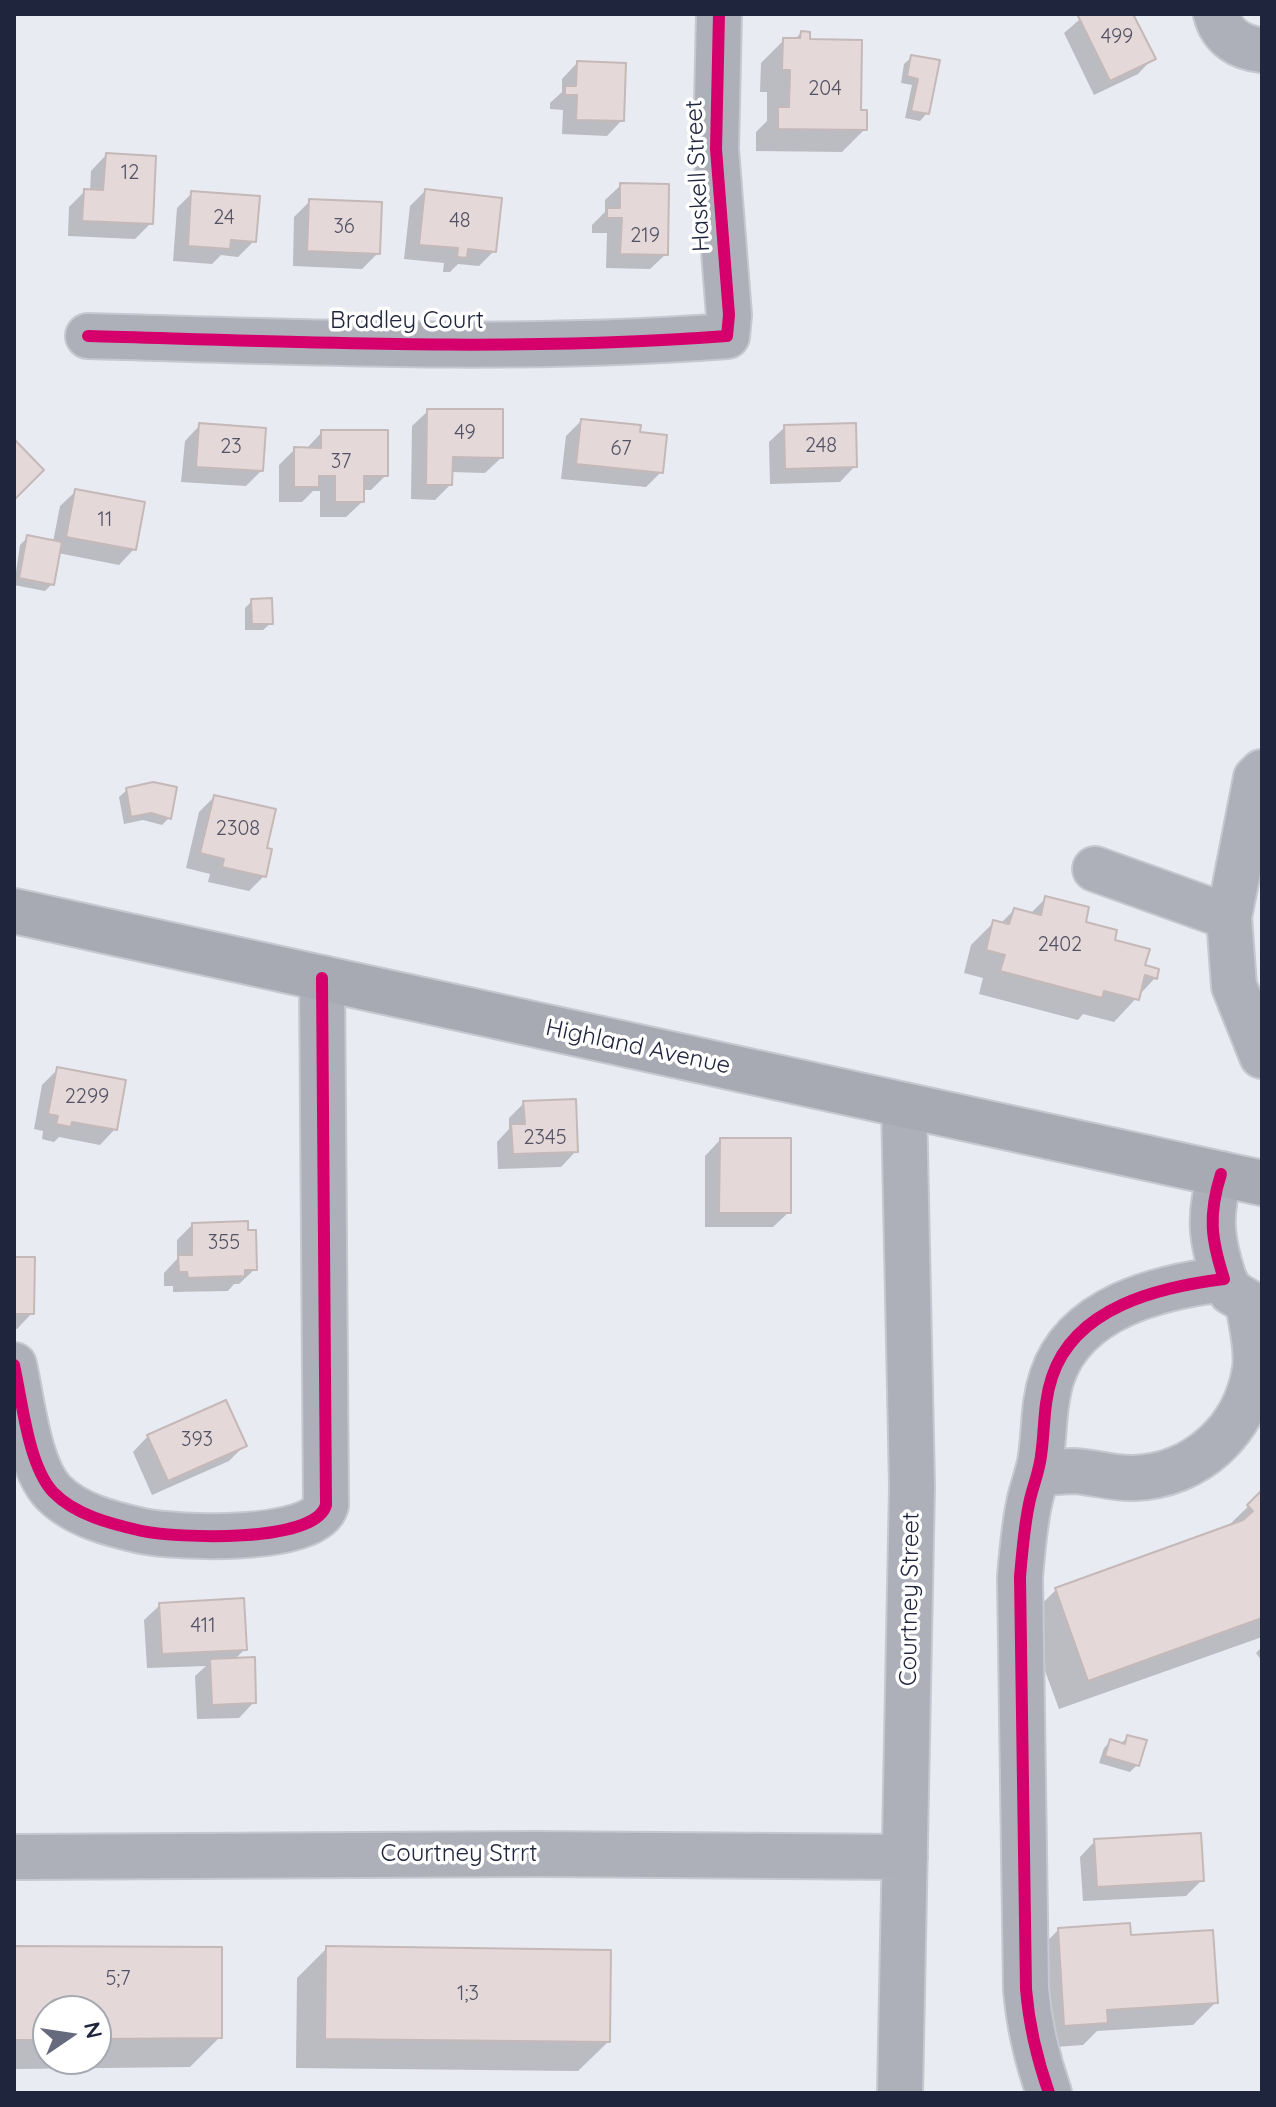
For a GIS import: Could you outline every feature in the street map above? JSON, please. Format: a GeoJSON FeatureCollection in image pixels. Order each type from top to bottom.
{"type":"FeatureCollection","features":[{"type":"Feature","properties":{"kind":"main road","name":"Highland Avenue"},"geometry":{"type":"LineString","coordinates":[[14,911],[1241,1179]]}},
{"type":"Feature","properties":{"kind":"street","name":"Haskell Street"},"geometry":{"type":"LineString","coordinates":[[719,14],[716,149],[729,315],[727,336]]}},
{"type":"Feature","properties":{"kind":"street"},"geometry":{"type":"LineString","coordinates":[[1216,14],[1218,23],[1230,40],[1250,49],[1262,50]]}},
{"type":"Feature","properties":{"kind":"street","name":"Bradley Court"},"geometry":{"type":"LineString","coordinates":[[88,336],[400,346],[679,340],[727,336]]}},
{"type":"Feature","properties":{"kind":"street"},"geometry":{"type":"LineString","coordinates":[[1262,772],[1256,778],[1229,917],[1234,986],[1262,1056]]}},
{"type":"Feature","properties":{"kind":"street"},"geometry":{"type":"LineString","coordinates":[[1095,869],[1229,917]]}},
{"type":"Feature","properties":{"kind":"street"},"geometry":{"type":"LineString","coordinates":[[14,1365],[41,1472],[52,1490],[70,1506],[117,1525],[146,1532],[205,1536],[255,1534],[296,1527],[313,1522],[323,1514],[326,1505],[322,978]]}},
{"type":"Feature","properties":{"kind":"street","name":"Courtney Street"},"geometry":{"type":"LineString","coordinates":[[900,2093],[912,1486],[904,1105]]}},
{"type":"Feature","properties":{"kind":"street"},"geometry":{"type":"LineString","coordinates":[[1037,1474],[1074,1471],[1115,1478],[1154,1476],[1173,1471],[1206,1454],[1237,1420],[1249,1394],[1255,1368],[1255,1346],[1245,1296],[1211,1226],[1213,1201],[1241,1179]]}},
{"type":"Feature","properties":{"kind":"street"},"geometry":{"type":"LineString","coordinates":[[1049,2093],[1039,2066],[1026,1989],[1020,1577],[1047,1392],[1058,1361],[1068,1346],[1096,1321],[1131,1300],[1172,1287],[1245,1296]]}},
{"type":"Feature","properties":{"kind":"street","name":"Courtney Strrt"},"geometry":{"type":"LineString","coordinates":[[14,1857],[552,1854],[905,1857]]}},
{"type":"Feature","properties":{"kind":"building"},"geometry":{"type":"Polygon","coordinates":[[[1133,14],[1156,59],[1110,81],[1078,16],[1133,14]]]}},
{"type":"Feature","properties":{"kind":"building"},"geometry":{"type":"Polygon","coordinates":[[[801,31],[810,32],[810,39],[862,40],[861,110],[867,110],[867,130],[778,129],[778,107],[789,107],[790,70],[782,70],[783,38],[800,38],[801,31]]]}},
{"type":"Feature","properties":{"kind":"building"},"geometry":{"type":"Polygon","coordinates":[[[911,55],[940,60],[929,114],[911,111],[918,79],[907,76],[911,55]]]}},
{"type":"Feature","properties":{"kind":"building"},"geometry":{"type":"Polygon","coordinates":[[[577,61],[626,63],[624,121],[576,120],[577,95],[565,95],[565,86],[576,86],[577,61]]]}},
{"type":"Feature","properties":{"kind":"building"},"geometry":{"type":"Polygon","coordinates":[[[106,153],[156,156],[153,224],[82,221],[84,189],[103,190],[106,153]]]}},
{"type":"Feature","properties":{"kind":"building"},"geometry":{"type":"Polygon","coordinates":[[[620,183],[669,184],[668,255],[620,254],[622,218],[607,218],[607,208],[620,208],[620,183]]]}},
{"type":"Feature","properties":{"kind":"building"},"geometry":{"type":"Polygon","coordinates":[[[425,189],[502,198],[496,252],[468,249],[467,258],[457,257],[458,248],[419,245],[425,189]]]}},
{"type":"Feature","properties":{"kind":"building"},"geometry":{"type":"Polygon","coordinates":[[[191,191],[260,196],[256,242],[231,240],[230,249],[188,246],[191,191]]]}},
{"type":"Feature","properties":{"kind":"building"},"geometry":{"type":"Polygon","coordinates":[[[309,199],[382,202],[380,254],[307,251],[309,199]]]}},
{"type":"Feature","properties":{"kind":"building"},"geometry":{"type":"Polygon","coordinates":[[[427,409],[503,409],[503,458],[453,457],[452,485],[426,485],[427,409]]]}},
{"type":"Feature","properties":{"kind":"building"},"geometry":{"type":"Polygon","coordinates":[[[581,419],[641,425],[640,432],[667,435],[663,473],[576,464],[581,419]]]}},
{"type":"Feature","properties":{"kind":"building"},"geometry":{"type":"Polygon","coordinates":[[[199,423],[266,428],[263,471],[196,467],[199,423]]]}},
{"type":"Feature","properties":{"kind":"building"},"geometry":{"type":"Polygon","coordinates":[[[856,423],[857,467],[785,469],[784,425],[856,423]]]}},
{"type":"Feature","properties":{"kind":"building"},"geometry":{"type":"Polygon","coordinates":[[[321,430],[388,430],[388,476],[364,476],[364,502],[335,502],[335,476],[319,476],[319,487],[294,487],[294,447],[321,448],[321,430]]]}},
{"type":"Feature","properties":{"kind":"building"},"geometry":{"type":"Polygon","coordinates":[[[14,439],[44,470],[14,500],[14,439]]]}},
{"type":"Feature","properties":{"kind":"building"},"geometry":{"type":"Polygon","coordinates":[[[75,489],[145,502],[136,550],[66,537],[75,489]]]}},
{"type":"Feature","properties":{"kind":"building"},"geometry":{"type":"Polygon","coordinates":[[[27,535],[62,542],[54,585],[19,578],[27,535]]]}},
{"type":"Feature","properties":{"kind":"building"},"geometry":{"type":"Polygon","coordinates":[[[272,598],[273,624],[252,624],[251,599],[272,598]]]}},
{"type":"Feature","properties":{"kind":"building"},"geometry":{"type":"Polygon","coordinates":[[[153,782],[177,787],[171,819],[151,813],[131,817],[126,788],[153,782]]]}},
{"type":"Feature","properties":{"kind":"building"},"geometry":{"type":"Polygon","coordinates":[[[214,795],[276,809],[267,848],[272,849],[266,877],[222,867],[224,859],[200,853],[214,795]]]}},
{"type":"Feature","properties":{"kind":"building"},"geometry":{"type":"Polygon","coordinates":[[[1045,896],[1089,907],[1086,922],[1117,930],[1115,940],[1150,949],[1145,965],[1159,969],[1157,979],[1145,975],[1139,1000],[1104,991],[1102,998],[1000,971],[1005,955],[986,950],[993,920],[1009,924],[1014,908],[1041,915],[1045,896]]]}},
{"type":"Feature","properties":{"kind":"building"},"geometry":{"type":"Polygon","coordinates":[[[57,1067],[126,1080],[117,1130],[72,1122],[71,1127],[56,1124],[58,1116],[48,1114],[57,1067]]]}},
{"type":"Feature","properties":{"kind":"building"},"geometry":{"type":"Polygon","coordinates":[[[576,1099],[578,1152],[513,1154],[511,1124],[525,1124],[523,1101],[576,1099]]]}},
{"type":"Feature","properties":{"kind":"building"},"geometry":{"type":"Polygon","coordinates":[[[720,1138],[791,1138],[791,1213],[719,1213],[720,1138]]]}},
{"type":"Feature","properties":{"kind":"building"},"geometry":{"type":"Polygon","coordinates":[[[248,1221],[248,1230],[256,1230],[257,1270],[245,1270],[245,1276],[188,1278],[187,1272],[179,1272],[178,1255],[192,1255],[192,1223],[248,1221]]]}},
{"type":"Feature","properties":{"kind":"building"},"geometry":{"type":"Polygon","coordinates":[[[14,1257],[35,1257],[34,1314],[14,1314],[14,1257]]]}},
{"type":"Feature","properties":{"kind":"building"},"geometry":{"type":"Polygon","coordinates":[[[226,1400],[247,1446],[168,1481],[147,1435],[226,1400]]]}},
{"type":"Feature","properties":{"kind":"building"},"geometry":{"type":"Polygon","coordinates":[[[1262,1490],[1262,1618],[1088,1681],[1055,1588],[1243,1520],[1253,1511],[1247,1505],[1262,1490]]]}},
{"type":"Feature","properties":{"kind":"building"},"geometry":{"type":"Polygon","coordinates":[[[244,1598],[247,1650],[162,1654],[159,1603],[244,1598]]]}},
{"type":"Feature","properties":{"kind":"building"},"geometry":{"type":"Polygon","coordinates":[[[255,1657],[256,1703],[212,1705],[210,1659],[255,1657]]]}},
{"type":"Feature","properties":{"kind":"building"},"geometry":{"type":"Polygon","coordinates":[[[1127,1735],[1147,1740],[1139,1766],[1105,1756],[1110,1739],[1125,1744],[1127,1735]]]}},
{"type":"Feature","properties":{"kind":"building"},"geometry":{"type":"Polygon","coordinates":[[[1201,1833],[1204,1881],[1097,1887],[1094,1839],[1201,1833]]]}},
{"type":"Feature","properties":{"kind":"building"},"geometry":{"type":"Polygon","coordinates":[[[1130,1923],[1131,1935],[1213,1930],[1218,2003],[1107,2010],[1108,2023],[1064,2026],[1058,1928],[1130,1923]]]}},
{"type":"Feature","properties":{"kind":"building"},"geometry":{"type":"Polygon","coordinates":[[[14,1946],[222,1947],[222,2038],[112,2039],[112,1995],[32,1995],[32,2040],[14,2040],[14,1946]]]}},
{"type":"Feature","properties":{"kind":"building"},"geometry":{"type":"Polygon","coordinates":[[[326,1946],[611,1950],[610,2042],[325,2039],[326,1946]]]}},
{"type":"Feature","properties":{"kind":"cycle path"},"geometry":{"type":"LineString","coordinates":[[88,336],[487,345],[727,336],[729,315],[716,149],[719,14]]}},
{"type":"Feature","properties":{"kind":"cycle path"},"geometry":{"type":"LineString","coordinates":[[14,1365],[37,1466],[53,1492],[83,1513],[142,1531],[212,1536],[272,1532],[316,1518],[326,1505],[322,978]]}},
{"type":"Feature","properties":{"kind":"cycle path"},"geometry":{"type":"LineString","coordinates":[[1049,2093],[1034,2042],[1026,1989],[1020,1577],[1027,1513],[1041,1456],[1047,1397],[1063,1353],[1079,1333],[1099,1317],[1147,1295],[1224,1279],[1213,1227],[1214,1202],[1221,1174]]}}]}
